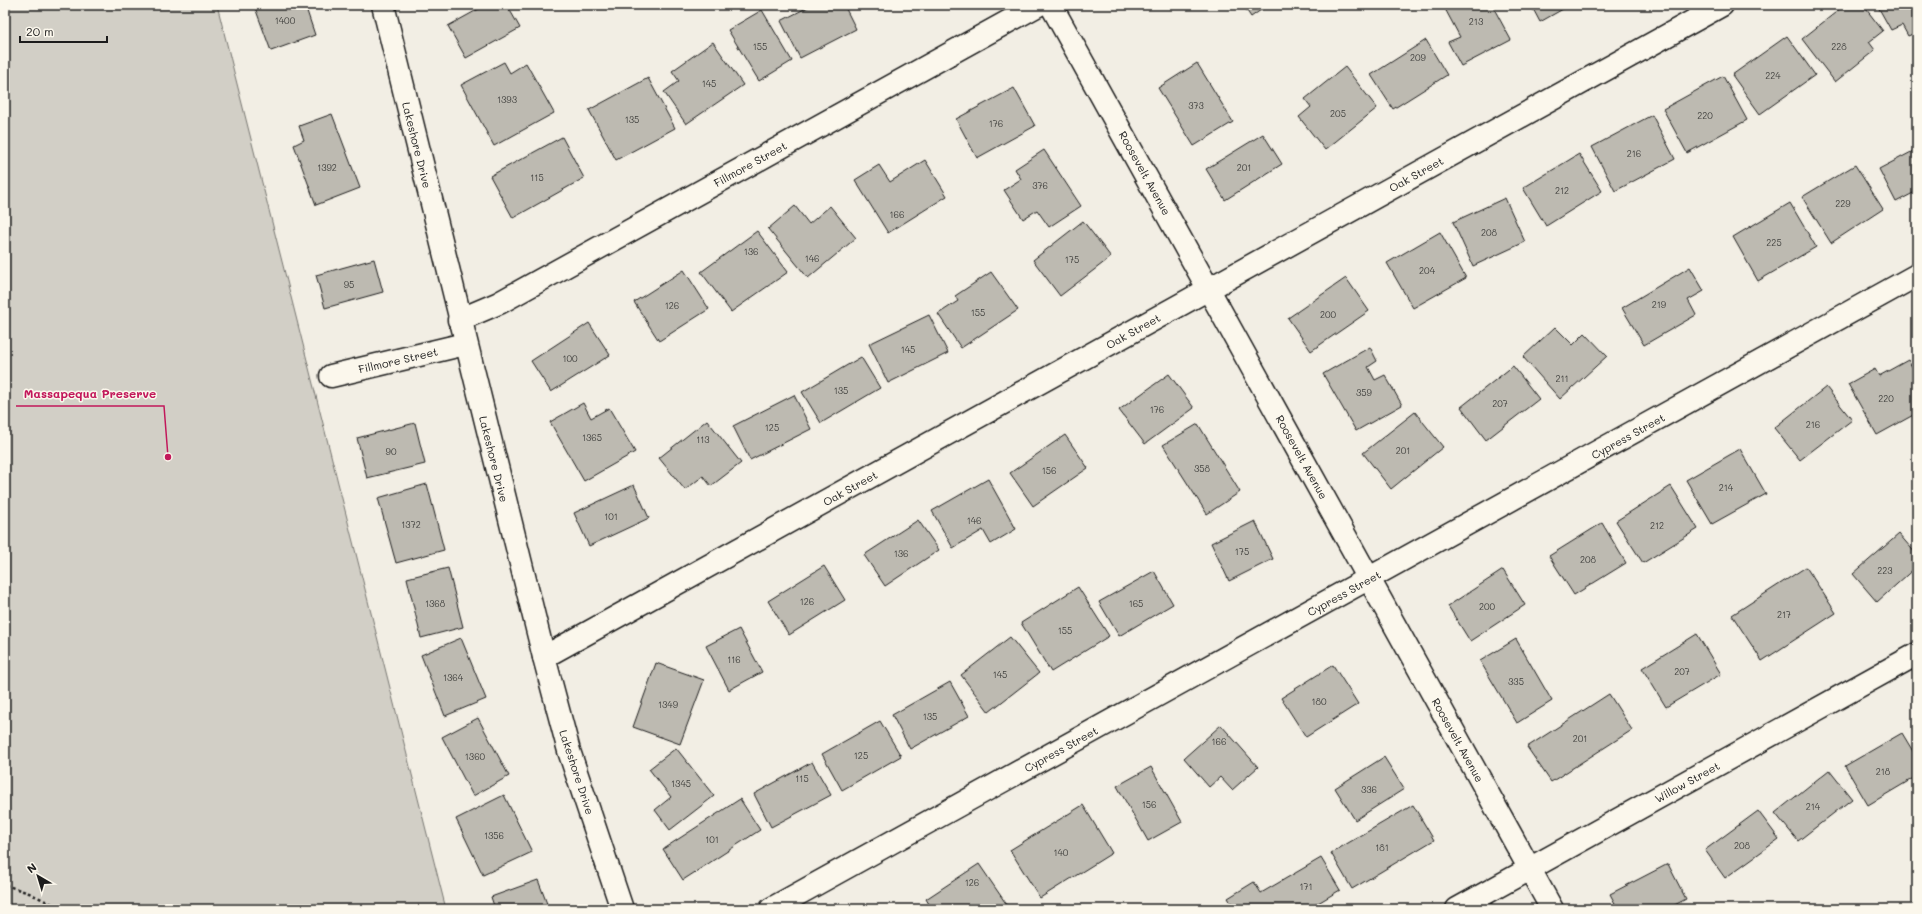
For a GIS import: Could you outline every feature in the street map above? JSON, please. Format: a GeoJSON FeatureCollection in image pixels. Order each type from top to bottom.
{"type":"FeatureCollection","features":[{"type":"Feature","properties":{"kind":"street","name":"Lakeshore Drive"},"geometry":{"type":"LineString","coordinates":[[383,5],[459,320],[544,658],[569,751],[622,909]]}},
{"type":"Feature","properties":{"kind":"street","name":"Fillmore Street"},"geometry":{"type":"LineString","coordinates":[[459,320],[499,303],[1038,5]]}},
{"type":"Feature","properties":{"kind":"street","name":"Roosevelt Avenue"},"geometry":{"type":"LineString","coordinates":[[1051,5],[1552,909]]}},
{"type":"Feature","properties":{"kind":"street","name":"Oak Street"},"geometry":{"type":"LineString","coordinates":[[544,658],[1722,5]]}},
{"type":"Feature","properties":{"kind":"street","name":"Cypress Street"},"geometry":{"type":"LineString","coordinates":[[771,909],[1917,275]]}},
{"type":"Feature","properties":{"kind":"street","name":"Fillmore Street"},"geometry":{"type":"LineString","coordinates":[[331,376],[465,344]]}},
{"type":"Feature","properties":{"kind":"street","name":"Willow Street"},"geometry":{"type":"LineString","coordinates":[[1457,909],[1917,654]]}},
{"type":"Feature","properties":{"kind":"path"},"geometry":{"type":"LineString","coordinates":[[5,885],[28,893],[62,909]]}},
{"type":"Feature","properties":{"kind":"shaded area"},"geometry":{"type":"Polygon","coordinates":[[[5,5],[217,5],[446,909],[5,909],[5,5]]]}},
{"type":"Feature","properties":{"kind":"building"},"geometry":{"type":"Polygon","coordinates":[[[254,5],[305,5],[315,35],[271,51],[254,5]]]}},
{"type":"Feature","properties":{"kind":"building"},"geometry":{"type":"Polygon","coordinates":[[[486,5],[507,5],[520,28],[466,58],[448,26],[486,5]]]}},
{"type":"Feature","properties":{"kind":"building"},"geometry":{"type":"Polygon","coordinates":[[[812,5],[844,5],[856,29],[800,58],[781,21],[812,5]]]}},
{"type":"Feature","properties":{"kind":"building"},"geometry":{"type":"Polygon","coordinates":[[[1243,5],[1268,5],[1251,17],[1243,5]]]}},
{"type":"Feature","properties":{"kind":"building"},"geometry":{"type":"Polygon","coordinates":[[[1443,5],[1492,5],[1511,40],[1461,66],[1448,42],[1460,37],[1443,5]]]}},
{"type":"Feature","properties":{"kind":"building"},"geometry":{"type":"Polygon","coordinates":[[[1531,5],[1570,5],[1540,22],[1531,5]]]}},
{"type":"Feature","properties":{"kind":"building"},"geometry":{"type":"Polygon","coordinates":[[[1845,5],[1863,5],[1883,31],[1869,42],[1875,50],[1835,82],[1802,39],[1845,5]]]}},
{"type":"Feature","properties":{"kind":"building"},"geometry":{"type":"Polygon","coordinates":[[[1877,5],[1917,5],[1917,32],[1908,36],[1902,25],[1891,30],[1877,5]]]}},
{"type":"Feature","properties":{"kind":"building"},"geometry":{"type":"Polygon","coordinates":[[[762,10],[792,61],[759,81],[728,30],[762,10]]]}},
{"type":"Feature","properties":{"kind":"building"},"geometry":{"type":"Polygon","coordinates":[[[1787,36],[1815,75],[1760,114],[1732,75],[1787,36]]]}},
{"type":"Feature","properties":{"kind":"building"},"geometry":{"type":"Polygon","coordinates":[[[1426,40],[1447,75],[1393,109],[1371,75],[1426,40]]]}},
{"type":"Feature","properties":{"kind":"building"},"geometry":{"type":"Polygon","coordinates":[[[713,42],[743,85],[686,124],[664,92],[679,81],[672,71],[713,42]]]}},
{"type":"Feature","properties":{"kind":"building"},"geometry":{"type":"Polygon","coordinates":[[[504,62],[510,73],[526,63],[554,113],[494,146],[461,85],[504,62]]]}},
{"type":"Feature","properties":{"kind":"building"},"geometry":{"type":"Polygon","coordinates":[[[1197,63],[1233,122],[1194,146],[1158,88],[1197,63]]]}},
{"type":"Feature","properties":{"kind":"building"},"geometry":{"type":"Polygon","coordinates":[[[1345,67],[1377,108],[1325,150],[1299,117],[1311,107],[1305,99],[1345,67]]]}},
{"type":"Feature","properties":{"kind":"building"},"geometry":{"type":"Polygon","coordinates":[[[1723,76],[1747,120],[1687,153],[1663,109],[1723,76]]]}},
{"type":"Feature","properties":{"kind":"building"},"geometry":{"type":"Polygon","coordinates":[[[648,78],[675,128],[616,160],[589,110],[648,78]]]}},
{"type":"Feature","properties":{"kind":"building"},"geometry":{"type":"Polygon","coordinates":[[[1014,88],[1035,126],[977,158],[956,119],[1014,88]]]}},
{"type":"Feature","properties":{"kind":"building"},"geometry":{"type":"Polygon","coordinates":[[[332,114],[360,188],[316,205],[294,145],[304,140],[299,126],[332,114]]]}},
{"type":"Feature","properties":{"kind":"building"},"geometry":{"type":"Polygon","coordinates":[[[1652,115],[1675,159],[1615,191],[1592,147],[1652,115]]]}},
{"type":"Feature","properties":{"kind":"building"},"geometry":{"type":"Polygon","coordinates":[[[1263,134],[1282,164],[1225,200],[1206,169],[1263,134]]]}},
{"type":"Feature","properties":{"kind":"building"},"geometry":{"type":"Polygon","coordinates":[[[562,137],[584,178],[513,218],[490,176],[562,137]]]}},
{"type":"Feature","properties":{"kind":"building"},"geometry":{"type":"Polygon","coordinates":[[[1917,149],[1917,191],[1896,202],[1879,169],[1917,149]]]}},
{"type":"Feature","properties":{"kind":"building"},"geometry":{"type":"Polygon","coordinates":[[[1044,150],[1081,206],[1049,227],[1037,210],[1023,219],[1004,190],[1021,179],[1015,169],[1044,150]]]}},
{"type":"Feature","properties":{"kind":"building"},"geometry":{"type":"Polygon","coordinates":[[[1579,154],[1602,191],[1546,226],[1523,188],[1579,154]]]}},
{"type":"Feature","properties":{"kind":"building"},"geometry":{"type":"Polygon","coordinates":[[[925,160],[947,196],[888,233],[855,180],[879,165],[890,182],[925,160]]]}},
{"type":"Feature","properties":{"kind":"building"},"geometry":{"type":"Polygon","coordinates":[[[1855,165],[1883,209],[1831,243],[1802,197],[1855,165]]]}},
{"type":"Feature","properties":{"kind":"building"},"geometry":{"type":"Polygon","coordinates":[[[1505,198],[1525,242],[1473,266],[1453,222],[1505,198]]]}},
{"type":"Feature","properties":{"kind":"building"},"geometry":{"type":"Polygon","coordinates":[[[1790,203],[1816,247],[1758,281],[1733,237],[1790,203]]]}},
{"type":"Feature","properties":{"kind":"building"},"geometry":{"type":"Polygon","coordinates":[[[795,206],[809,224],[830,206],[856,238],[808,278],[768,229],[795,206]]]}},
{"type":"Feature","properties":{"kind":"building"},"geometry":{"type":"Polygon","coordinates":[[[1083,221],[1111,257],[1060,296],[1033,260],[1083,221]]]}},
{"type":"Feature","properties":{"kind":"building"},"geometry":{"type":"Polygon","coordinates":[[[757,231],[788,272],[731,312],[701,272],[757,231]]]}},
{"type":"Feature","properties":{"kind":"building"},"geometry":{"type":"Polygon","coordinates":[[[1440,232],[1466,278],[1413,308],[1387,263],[1440,232]]]}},
{"type":"Feature","properties":{"kind":"building"},"geometry":{"type":"Polygon","coordinates":[[[374,259],[383,292],[325,308],[316,275],[374,259]]]}},
{"type":"Feature","properties":{"kind":"building"},"geometry":{"type":"Polygon","coordinates":[[[1690,267],[1704,291],[1688,300],[1696,315],[1644,345],[1622,308],[1690,267]]]}},
{"type":"Feature","properties":{"kind":"building"},"geometry":{"type":"Polygon","coordinates":[[[684,270],[709,309],[659,341],[634,302],[684,270]]]}},
{"type":"Feature","properties":{"kind":"building"},"geometry":{"type":"Polygon","coordinates":[[[991,272],[1018,310],[961,348],[938,314],[958,301],[955,296],[991,272]]]}},
{"type":"Feature","properties":{"kind":"building"},"geometry":{"type":"Polygon","coordinates":[[[1346,278],[1369,311],[1311,351],[1288,318],[1346,278]]]}},
{"type":"Feature","properties":{"kind":"building"},"geometry":{"type":"Polygon","coordinates":[[[929,315],[948,353],[888,383],[869,344],[929,315]]]}},
{"type":"Feature","properties":{"kind":"building"},"geometry":{"type":"Polygon","coordinates":[[[589,323],[610,355],[551,392],[531,361],[589,323]]]}},
{"type":"Feature","properties":{"kind":"building"},"geometry":{"type":"Polygon","coordinates":[[[1555,327],[1573,345],[1585,333],[1607,356],[1560,399],[1523,357],[1555,327]]]}},
{"type":"Feature","properties":{"kind":"building"},"geometry":{"type":"Polygon","coordinates":[[[1370,347],[1377,361],[1368,367],[1375,380],[1385,375],[1402,405],[1356,431],[1323,374],[1370,347]]]}},
{"type":"Feature","properties":{"kind":"building"},"geometry":{"type":"Polygon","coordinates":[[[861,357],[880,388],[821,423],[802,392],[861,357]]]}},
{"type":"Feature","properties":{"kind":"building"},"geometry":{"type":"Polygon","coordinates":[[[1908,360],[1917,375],[1917,413],[1877,435],[1848,384],[1875,369],[1879,376],[1908,360]]]}},
{"type":"Feature","properties":{"kind":"building"},"geometry":{"type":"Polygon","coordinates":[[[1513,366],[1539,399],[1486,440],[1461,407],[1513,366]]]}},
{"type":"Feature","properties":{"kind":"building"},"geometry":{"type":"Polygon","coordinates":[[[1169,374],[1194,408],[1145,444],[1119,410],[1169,374]]]}},
{"type":"Feature","properties":{"kind":"building"},"geometry":{"type":"Polygon","coordinates":[[[1826,387],[1852,420],[1800,460],[1774,428],[1826,387]]]}},
{"type":"Feature","properties":{"kind":"building"},"geometry":{"type":"Polygon","coordinates":[[[794,395],[811,429],[750,460],[733,426],[794,395]]]}},
{"type":"Feature","properties":{"kind":"building"},"geometry":{"type":"Polygon","coordinates":[[[583,403],[591,418],[609,408],[635,452],[584,481],[550,422],[583,403]]]}},
{"type":"Feature","properties":{"kind":"building"},"geometry":{"type":"Polygon","coordinates":[[[1415,412],[1443,447],[1391,489],[1363,453],[1415,412]]]}},
{"type":"Feature","properties":{"kind":"building"},"geometry":{"type":"Polygon","coordinates":[[[707,420],[741,463],[711,486],[703,476],[685,490],[659,458],[707,420]]]}},
{"type":"Feature","properties":{"kind":"building"},"geometry":{"type":"Polygon","coordinates":[[[415,423],[425,464],[367,478],[357,438],[415,423]]]}},
{"type":"Feature","properties":{"kind":"building"},"geometry":{"type":"Polygon","coordinates":[[[1198,424],[1240,492],[1207,514],[1163,445],[1198,424]]]}},
{"type":"Feature","properties":{"kind":"building"},"geometry":{"type":"Polygon","coordinates":[[[1065,435],[1088,468],[1033,506],[1010,473],[1065,435]]]}},
{"type":"Feature","properties":{"kind":"building"},"geometry":{"type":"Polygon","coordinates":[[[1740,449],[1766,494],[1712,524],[1686,480],[1740,449]]]}},
{"type":"Feature","properties":{"kind":"building"},"geometry":{"type":"Polygon","coordinates":[[[988,479],[1016,529],[991,544],[983,530],[953,548],[932,511],[988,479]]]}},
{"type":"Feature","properties":{"kind":"building"},"geometry":{"type":"Polygon","coordinates":[[[427,484],[444,550],[396,563],[378,498],[427,484]]]}},
{"type":"Feature","properties":{"kind":"building"},"geometry":{"type":"Polygon","coordinates":[[[634,485],[649,518],[589,546],[574,513],[634,485]]]}},
{"type":"Feature","properties":{"kind":"building"},"geometry":{"type":"Polygon","coordinates":[[[1671,486],[1698,529],[1643,563],[1616,521],[1671,486]]]}},
{"type":"Feature","properties":{"kind":"building"},"geometry":{"type":"Polygon","coordinates":[[[918,520],[939,550],[885,586],[864,555],[918,520]]]}},
{"type":"Feature","properties":{"kind":"building"},"geometry":{"type":"Polygon","coordinates":[[[1255,521],[1273,559],[1229,581],[1211,543],[1255,521]]]}},
{"type":"Feature","properties":{"kind":"building"},"geometry":{"type":"Polygon","coordinates":[[[1602,523],[1626,563],[1574,595],[1549,556],[1602,523]]]}},
{"type":"Feature","properties":{"kind":"building"},"geometry":{"type":"Polygon","coordinates":[[[1899,534],[1917,555],[1917,566],[1877,602],[1853,574],[1899,534]]]}},
{"type":"Feature","properties":{"kind":"building"},"geometry":{"type":"Polygon","coordinates":[[[824,566],[845,600],[789,635],[768,601],[824,566]]]}},
{"type":"Feature","properties":{"kind":"building"},"geometry":{"type":"Polygon","coordinates":[[[1806,567],[1836,613],[1762,661],[1732,615],[1806,567]]]}},
{"type":"Feature","properties":{"kind":"building"},"geometry":{"type":"Polygon","coordinates":[[[448,568],[463,627],[421,638],[407,578],[448,568]]]}},
{"type":"Feature","properties":{"kind":"building"},"geometry":{"type":"Polygon","coordinates":[[[1503,570],[1525,605],[1470,641],[1448,606],[1503,570]]]}},
{"type":"Feature","properties":{"kind":"building"},"geometry":{"type":"Polygon","coordinates":[[[1154,571],[1173,604],[1119,636],[1099,602],[1154,571]]]}},
{"type":"Feature","properties":{"kind":"building"},"geometry":{"type":"Polygon","coordinates":[[[1078,587],[1109,636],[1051,672],[1021,623],[1078,587]]]}},
{"type":"Feature","properties":{"kind":"building"},"geometry":{"type":"Polygon","coordinates":[[[739,629],[762,672],[729,690],[706,646],[739,629]]]}},
{"type":"Feature","properties":{"kind":"building"},"geometry":{"type":"Polygon","coordinates":[[[1697,634],[1721,674],[1666,707],[1642,668],[1697,634]]]}},
{"type":"Feature","properties":{"kind":"building"},"geometry":{"type":"Polygon","coordinates":[[[1010,637],[1039,673],[989,712],[961,675],[1010,637]]]}},
{"type":"Feature","properties":{"kind":"building"},"geometry":{"type":"Polygon","coordinates":[[[461,638],[486,699],[445,716],[421,655],[461,638]]]}},
{"type":"Feature","properties":{"kind":"building"},"geometry":{"type":"Polygon","coordinates":[[[1516,639],[1552,701],[1517,723],[1480,661],[1516,639]]]}},
{"type":"Feature","properties":{"kind":"building"},"geometry":{"type":"Polygon","coordinates":[[[656,663],[704,680],[680,744],[633,727],[656,663]]]}},
{"type":"Feature","properties":{"kind":"building"},"geometry":{"type":"Polygon","coordinates":[[[1333,665],[1358,704],[1306,737],[1281,698],[1333,665]]]}},
{"type":"Feature","properties":{"kind":"building"},"geometry":{"type":"Polygon","coordinates":[[[950,682],[969,716],[910,749],[892,715],[950,682]]]}},
{"type":"Feature","properties":{"kind":"building"},"geometry":{"type":"Polygon","coordinates":[[[1609,694],[1632,730],[1551,782],[1527,747],[1609,694]]]}},
{"type":"Feature","properties":{"kind":"building"},"geometry":{"type":"Polygon","coordinates":[[[478,718],[509,776],[473,796],[442,737],[478,718]]]}},
{"type":"Feature","properties":{"kind":"building"},"geometry":{"type":"Polygon","coordinates":[[[880,721],[901,756],[842,790],[822,754],[880,721]]]}},
{"type":"Feature","properties":{"kind":"building"},"geometry":{"type":"Polygon","coordinates":[[[1221,725],[1258,767],[1232,790],[1220,777],[1209,787],[1184,758],[1221,725]]]}},
{"type":"Feature","properties":{"kind":"building"},"geometry":{"type":"Polygon","coordinates":[[[1902,733],[1917,758],[1917,776],[1868,805],[1845,766],[1902,733]]]}},
{"type":"Feature","properties":{"kind":"building"},"geometry":{"type":"Polygon","coordinates":[[[676,748],[714,796],[670,830],[655,810],[671,797],[649,769],[676,748]]]}},
{"type":"Feature","properties":{"kind":"building"},"geometry":{"type":"Polygon","coordinates":[[[1384,757],[1404,789],[1355,820],[1335,788],[1384,757]]]}},
{"type":"Feature","properties":{"kind":"building"},"geometry":{"type":"Polygon","coordinates":[[[812,762],[831,795],[771,827],[754,794],[812,762]]]}},
{"type":"Feature","properties":{"kind":"building"},"geometry":{"type":"Polygon","coordinates":[[[1151,767],[1182,822],[1148,841],[1117,786],[1151,767]]]}},
{"type":"Feature","properties":{"kind":"building"},"geometry":{"type":"Polygon","coordinates":[[[1829,770],[1852,799],[1798,841],[1775,813],[1829,770]]]}},
{"type":"Feature","properties":{"kind":"building"},"geometry":{"type":"Polygon","coordinates":[[[504,795],[532,852],[483,875],[456,819],[504,795]]]}},
{"type":"Feature","properties":{"kind":"building"},"geometry":{"type":"Polygon","coordinates":[[[740,799],[760,830],[683,880],[663,849],[740,799]]]}},
{"type":"Feature","properties":{"kind":"building"},"geometry":{"type":"Polygon","coordinates":[[[1083,805],[1112,853],[1040,898],[1010,850],[1083,805]]]}},
{"type":"Feature","properties":{"kind":"building"},"geometry":{"type":"Polygon","coordinates":[[[1413,805],[1434,840],[1352,889],[1331,853],[1413,805]]]}},
{"type":"Feature","properties":{"kind":"building"},"geometry":{"type":"Polygon","coordinates":[[[1758,811],[1779,839],[1725,878],[1705,850],[1758,811]]]}},
{"type":"Feature","properties":{"kind":"building"},"geometry":{"type":"Polygon","coordinates":[[[1321,858],[1340,890],[1308,909],[1271,909],[1270,907],[1267,909],[1235,909],[1228,898],[1254,882],[1261,893],[1321,858]]]}},
{"type":"Feature","properties":{"kind":"building"},"geometry":{"type":"Polygon","coordinates":[[[979,864],[1007,905],[1000,909],[932,909],[926,899],[979,864]]]}},
{"type":"Feature","properties":{"kind":"building"},"geometry":{"type":"Polygon","coordinates":[[[1668,864],[1686,899],[1667,909],[1618,909],[1610,894],[1668,864]]]}},
{"type":"Feature","properties":{"kind":"building"},"geometry":{"type":"Polygon","coordinates":[[[538,880],[549,909],[495,909],[491,897],[538,880]]]}},
{"type":"Feature","properties":{"kind":"place","name":"Massapequa Preserve"},"geometry":{"type":"Point","coordinates":[168,457]}}]}
